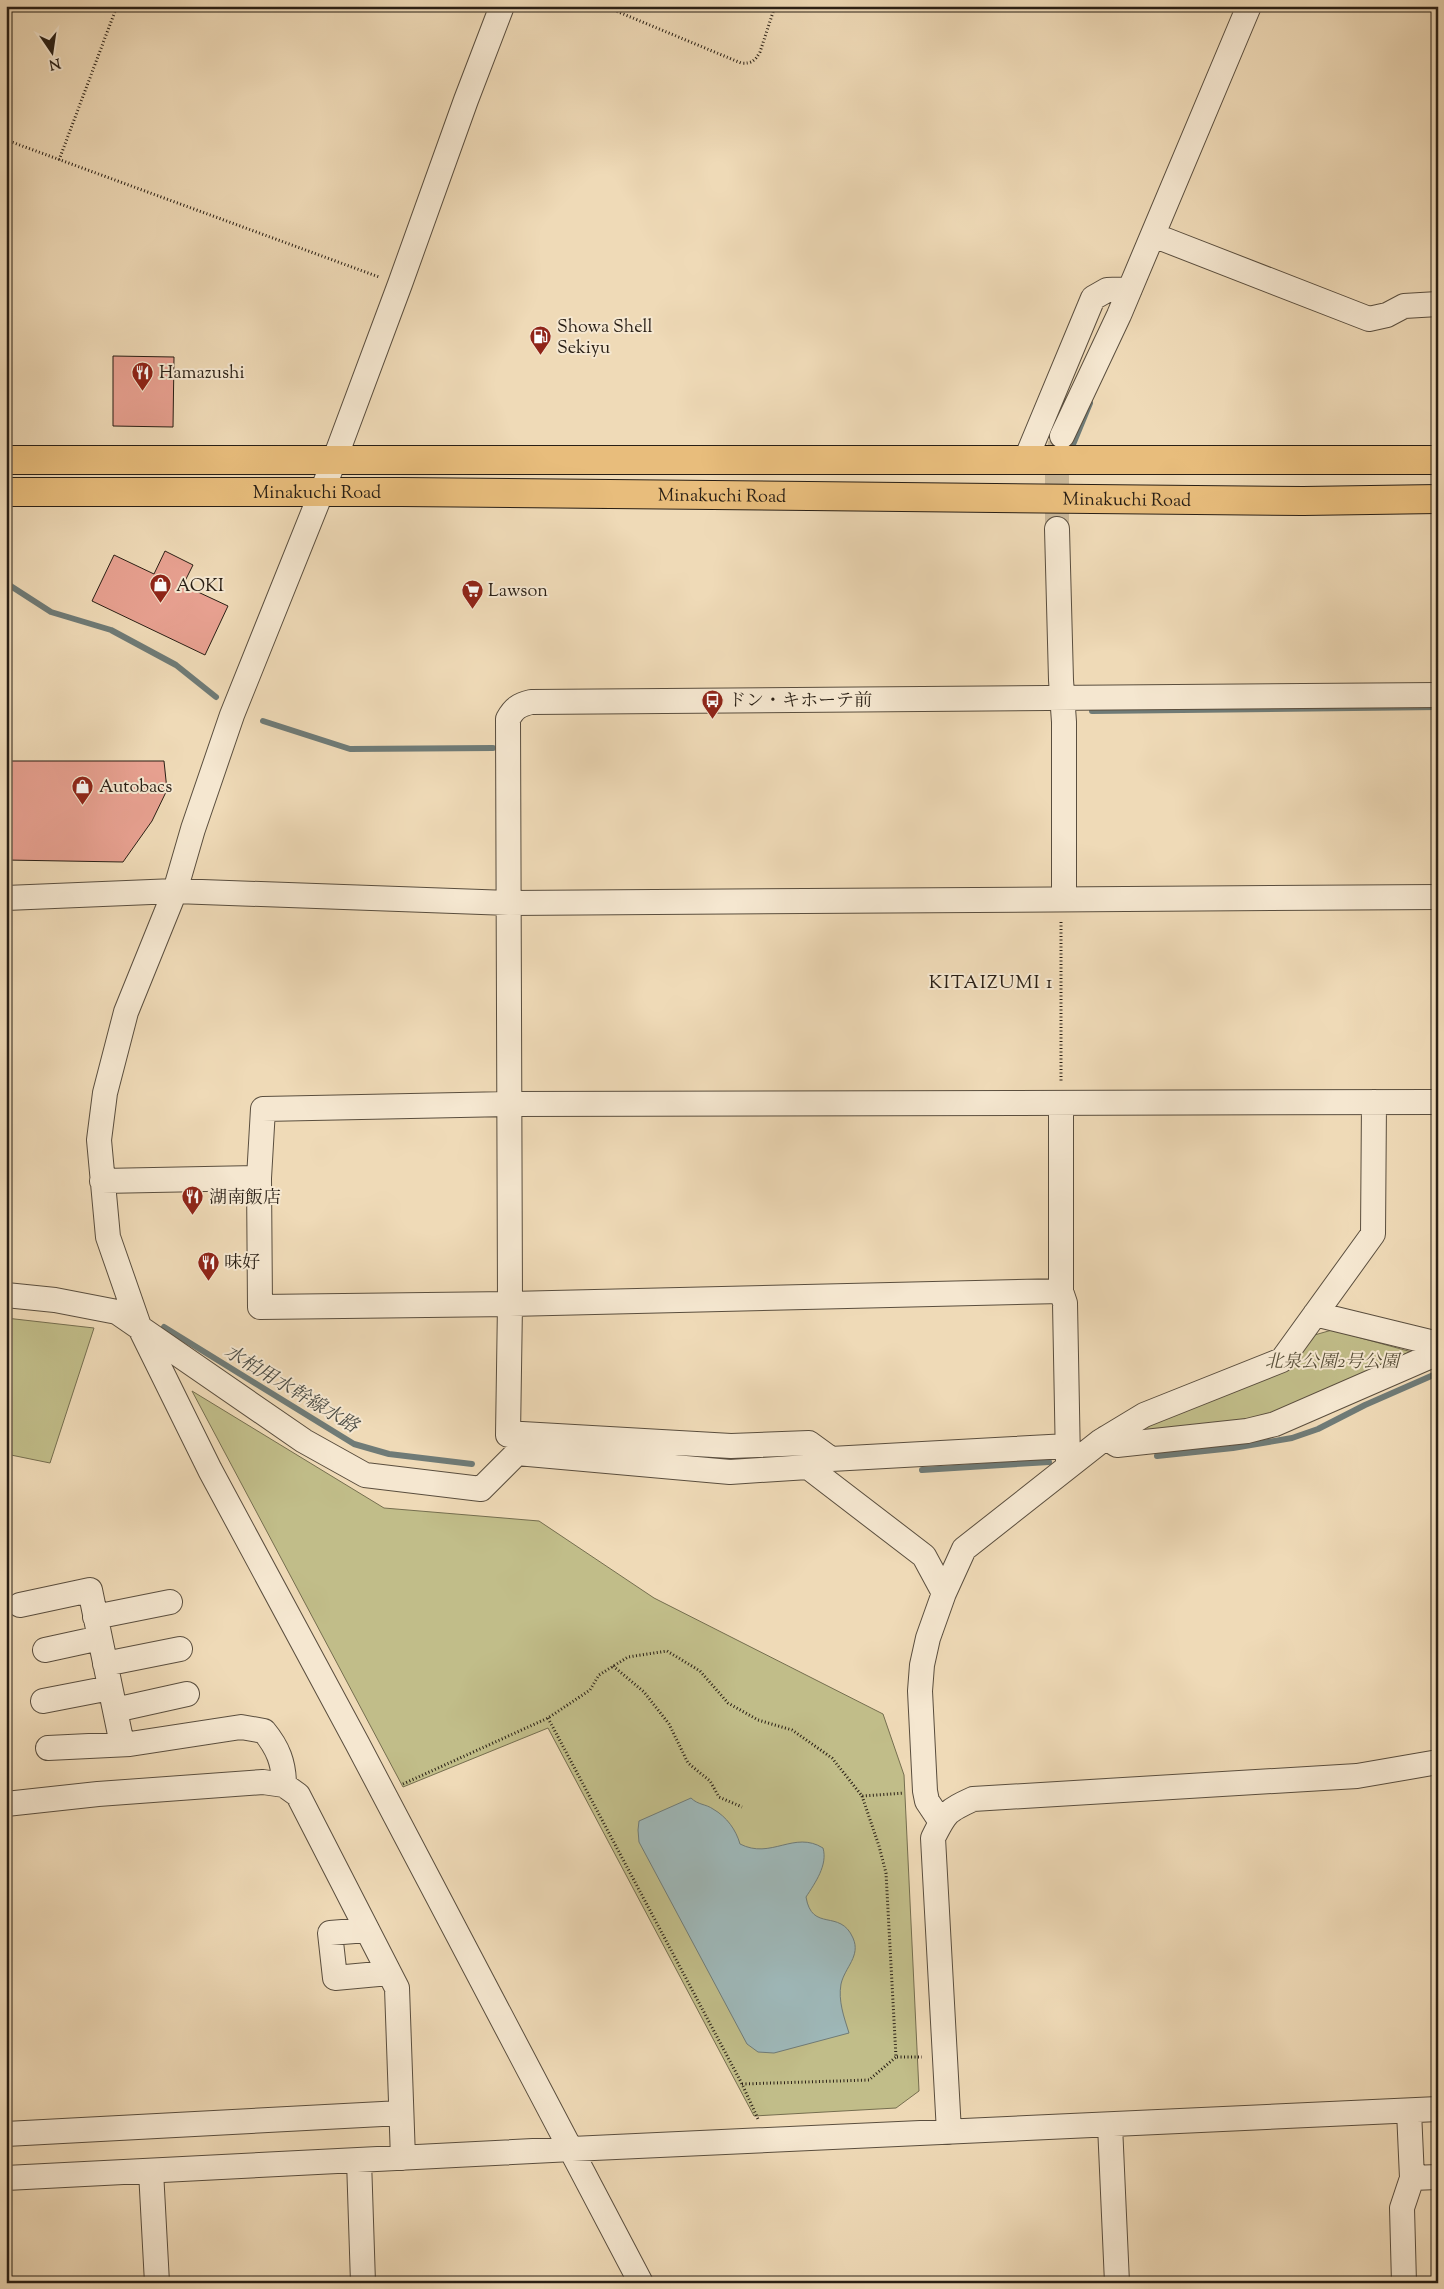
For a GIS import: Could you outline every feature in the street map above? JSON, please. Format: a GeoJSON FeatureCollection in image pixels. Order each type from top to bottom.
{"type":"FeatureCollection","features":[{"type":"Feature","properties":{"kind":"highway","name":"Minakuchi Road"},"geometry":{"type":"LineString","coordinates":[[6,460],[1438,460]]}},
{"type":"Feature","properties":{"kind":"highway","name":"Minakuchi Road"},"geometry":{"type":"LineString","coordinates":[[6,492],[321,492],[1302,502],[1438,499]]}},
{"type":"Feature","properties":{"kind":"street"},"geometry":{"type":"LineString","coordinates":[[502,6],[334,460],[232,715],[193,829],[175,891],[126,1012],[107,1084],[99,1140],[108,1237],[139,1326],[210,1470],[572,2149],[641,2283]]}},
{"type":"Feature","properties":{"kind":"street"},"geometry":{"type":"LineString","coordinates":[[1062,436],[1130,289],[1249,6]]}},
{"type":"Feature","properties":{"kind":"street"},"geometry":{"type":"LineString","coordinates":[[1153,235],[1370,319],[1387,315],[1404,306],[1438,304]]}},
{"type":"Feature","properties":{"kind":"street"},"geometry":{"type":"LineString","coordinates":[[1026,459],[1093,298],[1107,290],[1130,289]]}},
{"type":"Feature","properties":{"kind":"street"},"geometry":{"type":"LineString","coordinates":[[1057,529],[1063,698],[1064,899]]}},
{"type":"Feature","properties":{"kind":"street"},"geometry":{"type":"LineString","coordinates":[[944,1593],[924,1556],[793,1456],[731,1446],[522,1434],[508,1435],[510,1304],[508,719],[513,710],[520,705],[531,702],[1438,695]]}},
{"type":"Feature","properties":{"kind":"street"},"geometry":{"type":"LineString","coordinates":[[6,898],[175,891],[509,903],[1438,897]]}},
{"type":"Feature","properties":{"kind":"street"},"geometry":{"type":"LineString","coordinates":[[941,1822],[927,1802],[925,1791],[920,1691],[922,1665],[928,1638],[944,1593],[964,1549],[1007,1517],[1068,1456],[1106,1438],[1144,1415],[1282,1360],[1373,1234],[1374,1102]]}},
{"type":"Feature","properties":{"kind":"street"},"geometry":{"type":"LineString","coordinates":[[1061,1291],[510,1304],[260,1307],[259,1178],[263,1108],[509,1104],[1438,1102]]}},
{"type":"Feature","properties":{"kind":"street"},"geometry":{"type":"LineString","coordinates":[[1061,1104],[1061,1291],[1065,1303],[1068,1456]]}},
{"type":"Feature","properties":{"kind":"street"},"geometry":{"type":"LineString","coordinates":[[102,1181],[259,1178]]}},
{"type":"Feature","properties":{"kind":"street"},"geometry":{"type":"LineString","coordinates":[[6,1295],[55,1300],[117,1312],[304,1441],[365,1475],[482,1489],[517,1453],[730,1472],[793,1456],[810,1443],[831,1459],[1068,1456]]}},
{"type":"Feature","properties":{"kind":"street"},"geometry":{"type":"LineString","coordinates":[[1315,1314],[1438,1344]]}},
{"type":"Feature","properties":{"kind":"street"},"geometry":{"type":"LineString","coordinates":[[1106,1438],[1117,1445],[1247,1430],[1276,1424],[1438,1353]]}},
{"type":"Feature","properties":{"kind":"street"},"geometry":{"type":"LineString","coordinates":[[20,1605],[90,1590],[122,1744]]}},
{"type":"Feature","properties":{"kind":"street"},"geometry":{"type":"LineString","coordinates":[[45,1650],[97,1628],[170,1602]]}},
{"type":"Feature","properties":{"kind":"street"},"geometry":{"type":"LineString","coordinates":[[105,1664],[180,1649]]}},
{"type":"Feature","properties":{"kind":"street"},"geometry":{"type":"LineString","coordinates":[[44,1701],[110,1688]]}},
{"type":"Feature","properties":{"kind":"street"},"geometry":{"type":"LineString","coordinates":[[115,1710],[188,1694]]}},
{"type":"Feature","properties":{"kind":"street"},"geometry":{"type":"LineString","coordinates":[[48,1748],[122,1744],[241,1727],[264,1731],[274,1743],[284,1766],[284,1785]]}},
{"type":"Feature","properties":{"kind":"street"},"geometry":{"type":"LineString","coordinates":[[949,2132],[932,1838],[950,1810],[973,1799],[1357,1776],[1438,1762]]}},
{"type":"Feature","properties":{"kind":"street"},"geometry":{"type":"LineString","coordinates":[[6,1804],[254,1783],[284,1785],[298,1795],[397,1988],[403,2158]]}},
{"type":"Feature","properties":{"kind":"street"},"geometry":{"type":"LineString","coordinates":[[367,1930],[330,1933],[335,1978],[390,1973]]}},
{"type":"Feature","properties":{"kind":"street"},"geometry":{"type":"LineString","coordinates":[[6,2178],[572,2149],[1438,2109]]}},
{"type":"Feature","properties":{"kind":"street"},"geometry":{"type":"LineString","coordinates":[[1404,2283],[1402,2208],[1412,2178],[1409,2111]]}},
{"type":"Feature","properties":{"kind":"street"},"geometry":{"type":"LineString","coordinates":[[6,2134],[401,2113]]}},
{"type":"Feature","properties":{"kind":"street"},"geometry":{"type":"LineString","coordinates":[[1110,2125],[1117,2283]]}},
{"type":"Feature","properties":{"kind":"street"},"geometry":{"type":"LineString","coordinates":[[359,2160],[363,2283]]}},
{"type":"Feature","properties":{"kind":"street"},"geometry":{"type":"LineString","coordinates":[[151,2171],[157,2283]]}},
{"type":"Feature","properties":{"kind":"street"},"geometry":{"type":"LineString","coordinates":[[1412,2178],[1438,2177]]}},
{"type":"Feature","properties":{"kind":"path"},"geometry":{"type":"LineString","coordinates":[[59,160],[117,6]]}},
{"type":"Feature","properties":{"kind":"path"},"geometry":{"type":"LineString","coordinates":[[604,6],[741,62],[749,63],[756,59],[760,52],[775,6]]}},
{"type":"Feature","properties":{"kind":"path"},"geometry":{"type":"LineString","coordinates":[[6,140],[400,284]]}},
{"type":"Feature","properties":{"kind":"path"},"geometry":{"type":"LineString","coordinates":[[1061,1104],[1061,916],[1064,899]]}},
{"type":"Feature","properties":{"kind":"path"},"geometry":{"type":"LineString","coordinates":[[398,1787],[548,1718],[590,1690],[599,1674],[628,1657],[667,1651],[700,1671],[728,1703],[758,1720],[792,1730],[832,1758],[862,1796],[886,1873],[896,2057]]}},
{"type":"Feature","properties":{"kind":"path"},"geometry":{"type":"LineString","coordinates":[[613,1666],[644,1692],[669,1724],[688,1763],[710,1781],[719,1797],[742,1807]]}},
{"type":"Feature","properties":{"kind":"path"},"geometry":{"type":"LineString","coordinates":[[548,1718],[742,2084],[762,2126]]}},
{"type":"Feature","properties":{"kind":"path"},"geometry":{"type":"LineString","coordinates":[[862,1796],[925,1791]]}},
{"type":"Feature","properties":{"kind":"path"},"geometry":{"type":"LineString","coordinates":[[742,2084],[869,2080],[896,2057],[928,2056]]}},
{"type":"Feature","properties":{"kind":"green space"},"geometry":{"type":"Polygon","coordinates":[[[6,1318],[94,1328],[50,1463],[6,1454],[6,1318]]]}},
{"type":"Feature","properties":{"kind":"green space","name":"北泉公園2号公園"},"geometry":{"type":"Polygon","coordinates":[[[1332,1330],[1419,1354],[1261,1421],[1125,1438],[1176,1413],[1289,1370],[1311,1336],[1332,1330]]]}},
{"type":"Feature","properties":{"kind":"green space"},"geometry":{"type":"Polygon","coordinates":[[[192,1391],[384,1508],[539,1521],[654,1598],[883,1714],[904,1775],[919,2091],[896,2108],[754,2116],[548,1728],[403,1787],[192,1391]]]}},
{"type":"Feature","properties":{"kind":"water"},"geometry":{"type":"Polygon","coordinates":[[[691,1798],[723,1816],[733,1829],[740,1844],[762,1849],[802,1842],[812,1843],[823,1848],[824,1861],[822,1867],[817,1880],[806,1897],[809,1908],[814,1914],[820,1918],[841,1924],[847,1929],[855,1944],[854,1956],[843,1978],[840,1990],[842,2009],[849,2033],[774,2053],[758,2052],[747,2044],[639,1842],[639,1821],[691,1798]]]}},
{"type":"Feature","properties":{"kind":"building","name":"Hamazushi"},"geometry":{"type":"Polygon","coordinates":[[[113,356],[174,357],[173,427],[113,426],[113,356]]]}},
{"type":"Feature","properties":{"kind":"building","name":"AOKI"},"geometry":{"type":"Polygon","coordinates":[[[165,551],[193,565],[183,585],[228,606],[205,655],[92,601],[114,555],[154,574],[165,551]]]}},
{"type":"Feature","properties":{"kind":"building","name":"Autobacs"},"geometry":{"type":"Polygon","coordinates":[[[6,761],[164,761],[167,790],[152,821],[123,862],[6,860],[6,761]]]}},
{"type":"Feature","properties":{"kind":"waterway"},"geometry":{"type":"LineString","coordinates":[[1069,454],[1090,403]]}},
{"type":"Feature","properties":{"kind":"waterway"},"geometry":{"type":"LineString","coordinates":[[6,583],[51,612],[111,630],[176,665],[216,697]]}},
{"type":"Feature","properties":{"kind":"waterway"},"geometry":{"type":"LineString","coordinates":[[1092,711],[1438,707]]}},
{"type":"Feature","properties":{"kind":"waterway"},"geometry":{"type":"LineString","coordinates":[[263,721],[350,749],[493,748]]}},
{"type":"Feature","properties":{"kind":"waterway","name":"水柏用水幹線水路"},"geometry":{"type":"LineString","coordinates":[[164,1327],[354,1444],[389,1454],[472,1464]]}},
{"type":"Feature","properties":{"kind":"waterway","name":"水柏用水幹線水路"},"geometry":{"type":"LineString","coordinates":[[1157,1456],[1233,1448],[1292,1438],[1318,1429],[1365,1405],[1438,1373]]}},
{"type":"Feature","properties":{"kind":"waterway","name":"水柏用水幹線水路"},"geometry":{"type":"LineString","coordinates":[[922,1470],[1049,1462]]}},
{"type":"Feature","properties":{"kind":"tunnel"},"geometry":{"type":"LineString","coordinates":[[1057,529],[1057,473],[1060,442]]}},
{"type":"Feature","properties":{"kind":"place","name":"Showa Shell Sekiyu"},"geometry":{"type":"Point","coordinates":[541,355]}},
{"type":"Feature","properties":{"kind":"place","name":"Hamazushi"},"geometry":{"type":"Point","coordinates":[143,391]}},
{"type":"Feature","properties":{"kind":"place","name":"AOKI"},"geometry":{"type":"Point","coordinates":[160,604]}},
{"type":"Feature","properties":{"kind":"place","name":"Lawson"},"geometry":{"type":"Point","coordinates":[472,609]}},
{"type":"Feature","properties":{"kind":"place","name":"ドン・キホーテ前"},"geometry":{"type":"Point","coordinates":[712,719]}},
{"type":"Feature","properties":{"kind":"place","name":"Autobacs"},"geometry":{"type":"Point","coordinates":[83,805]}},
{"type":"Feature","properties":{"kind":"place","name":"湖南飯店"},"geometry":{"type":"Point","coordinates":[193,1216]}},
{"type":"Feature","properties":{"kind":"place","name":"味好"},"geometry":{"type":"Point","coordinates":[208,1281]}},
{"type":"Feature","properties":{"kind":"district","name":"KITAIZUMI 1"},"geometry":{"type":"Point","coordinates":[991,981]}}]}
